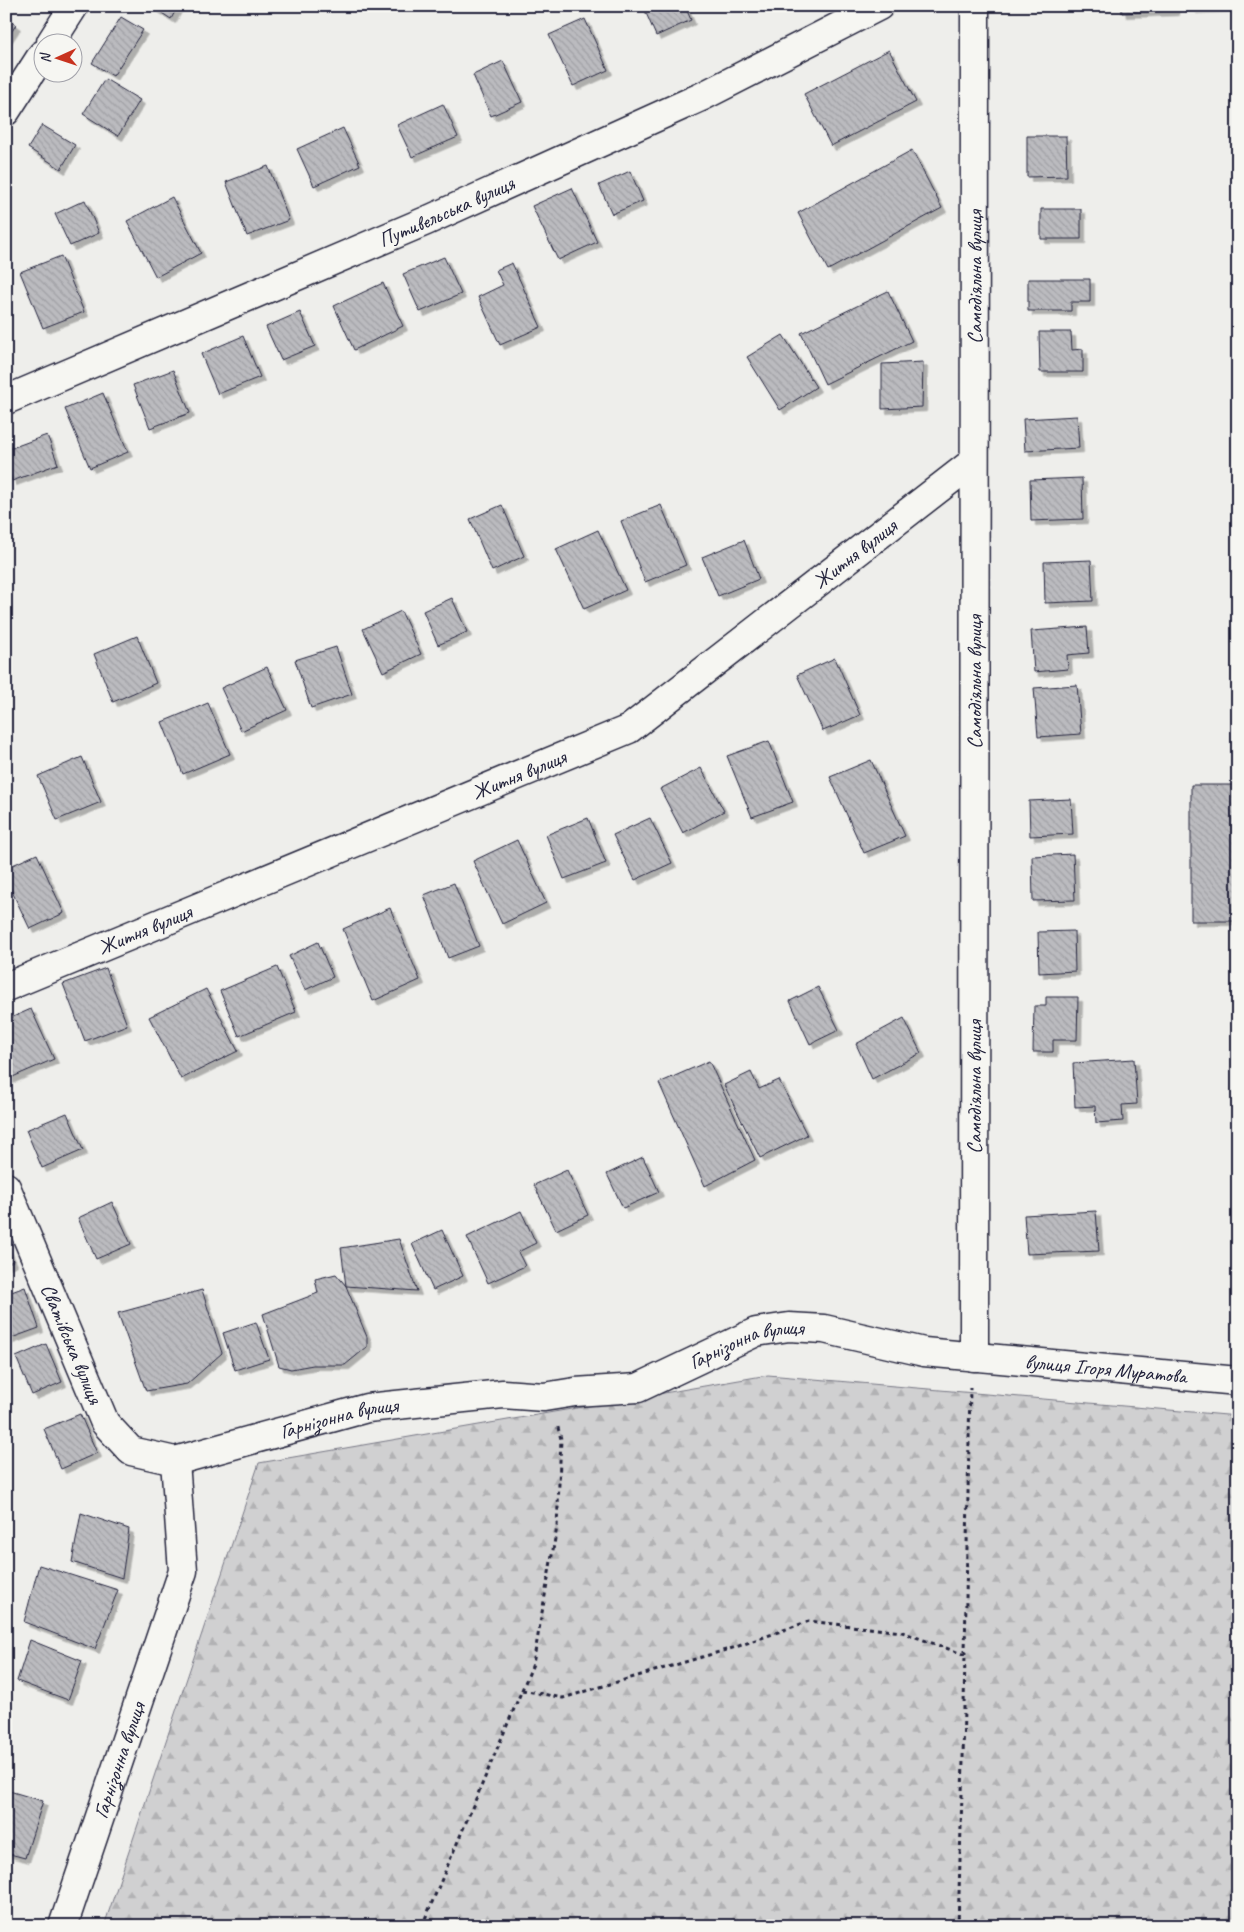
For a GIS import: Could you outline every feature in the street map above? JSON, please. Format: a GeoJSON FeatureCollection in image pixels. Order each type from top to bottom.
{"type":"FeatureCollection","features":[{"type":"Feature","properties":{"kind":"street"},"geometry":{"type":"LineString","coordinates":[[57,32],[74,6]]}},
{"type":"Feature","properties":{"kind":"street","name":"Путивельська вулиця"},"geometry":{"type":"LineString","coordinates":[[6,400],[426,221],[701,97],[879,6]]}},
{"type":"Feature","properties":{"kind":"street","name":"Самодіяльна вулиця"},"geometry":{"type":"LineString","coordinates":[[974,1357],[973,462],[975,6]]}},
{"type":"Feature","properties":{"kind":"street"},"geometry":{"type":"LineString","coordinates":[[6,111],[32,71]]}},
{"type":"Feature","properties":{"kind":"street","name":"Житня вулиця"},"geometry":{"type":"LineString","coordinates":[[6,987],[629,729],[973,462]]}},
{"type":"Feature","properties":{"kind":"street","name":"Сватівська вулиця"},"geometry":{"type":"LineString","coordinates":[[6,1187],[105,1423],[131,1451],[175,1461]]}},
{"type":"Feature","properties":{"kind":"street","name":"Гарнізонна вулиця"},"geometry":{"type":"LineString","coordinates":[[63,1926],[183,1571],[175,1461],[367,1408],[503,1394],[551,1396],[638,1388],[756,1332],[789,1327],[824,1329],[924,1352],[974,1357]]}},
{"type":"Feature","properties":{"kind":"street","name":"вулиця Ігоря Муратова"},"geometry":{"type":"LineString","coordinates":[[974,1357],[1238,1381]]}},
{"type":"Feature","properties":{"kind":"path"},"geometry":{"type":"LineString","coordinates":[[958,1926],[969,1392],[974,1357]]}},
{"type":"Feature","properties":{"kind":"path"},"geometry":{"type":"LineString","coordinates":[[422,1926],[533,1664],[557,1527],[561,1439],[551,1396]]}},
{"type":"Feature","properties":{"kind":"path"},"geometry":{"type":"LineString","coordinates":[[522,1690],[563,1698],[736,1647],[809,1621],[902,1632],[965,1655]]}},
{"type":"Feature","properties":{"kind":"green space"},"geometry":{"type":"Polygon","coordinates":[[[768,1375],[1238,1416],[1238,1926],[104,1926],[259,1463],[768,1375]]]}},
{"type":"Feature","properties":{"kind":"building"},"geometry":{"type":"Polygon","coordinates":[[[151,6],[178,6],[171,19],[151,6]]]}},
{"type":"Feature","properties":{"kind":"building"},"geometry":{"type":"Polygon","coordinates":[[[643,6],[685,6],[691,20],[656,36],[643,6]]]}},
{"type":"Feature","properties":{"kind":"building"},"geometry":{"type":"Polygon","coordinates":[[[1121,6],[1175,6],[1175,11],[1122,13],[1121,6]]]}},
{"type":"Feature","properties":{"kind":"building"},"geometry":{"type":"Polygon","coordinates":[[[1192,6],[1238,6],[1238,7],[1192,9],[1192,6]]]}},
{"type":"Feature","properties":{"kind":"building"},"geometry":{"type":"Polygon","coordinates":[[[121,17],[143,30],[113,76],[92,63],[121,17]]]}},
{"type":"Feature","properties":{"kind":"building"},"geometry":{"type":"Polygon","coordinates":[[[6,18],[16,25],[6,40],[6,18]]]}},
{"type":"Feature","properties":{"kind":"building"},"geometry":{"type":"Polygon","coordinates":[[[585,19],[608,70],[573,86],[549,35],[585,19]]]}},
{"type":"Feature","properties":{"kind":"building"},"geometry":{"type":"Polygon","coordinates":[[[889,50],[916,102],[831,146],[804,94],[889,50]]]}},
{"type":"Feature","properties":{"kind":"building"},"geometry":{"type":"Polygon","coordinates":[[[503,61],[522,102],[491,116],[473,75],[503,61]]]}},
{"type":"Feature","properties":{"kind":"building"},"geometry":{"type":"Polygon","coordinates":[[[105,79],[140,100],[118,136],[83,114],[105,79]]]}},
{"type":"Feature","properties":{"kind":"building"},"geometry":{"type":"Polygon","coordinates":[[[443,104],[458,137],[412,157],[397,125],[443,104]]]}},
{"type":"Feature","properties":{"kind":"building"},"geometry":{"type":"Polygon","coordinates":[[[42,125],[75,145],[61,169],[28,148],[42,125]]]}},
{"type":"Feature","properties":{"kind":"building"},"geometry":{"type":"Polygon","coordinates":[[[343,128],[360,165],[314,186],[297,149],[343,128]]]}},
{"type":"Feature","properties":{"kind":"building"},"geometry":{"type":"Polygon","coordinates":[[[1027,136],[1066,136],[1067,176],[1027,177],[1027,136]]]}},
{"type":"Feature","properties":{"kind":"building"},"geometry":{"type":"Polygon","coordinates":[[[912,150],[942,208],[828,270],[798,213],[912,150]]]}},
{"type":"Feature","properties":{"kind":"building"},"geometry":{"type":"Polygon","coordinates":[[[268,166],[289,220],[247,236],[226,182],[268,166]]]}},
{"type":"Feature","properties":{"kind":"building"},"geometry":{"type":"Polygon","coordinates":[[[630,171],[643,201],[612,214],[599,185],[630,171]]]}},
{"type":"Feature","properties":{"kind":"building"},"geometry":{"type":"Polygon","coordinates":[[[572,188],[597,242],[558,260],[532,206],[572,188]]]}},
{"type":"Feature","properties":{"kind":"building"},"geometry":{"type":"Polygon","coordinates":[[[172,197],[201,253],[156,277],[127,221],[172,197]]]}},
{"type":"Feature","properties":{"kind":"building"},"geometry":{"type":"Polygon","coordinates":[[[85,200],[99,233],[70,246],[55,214],[85,200]]]}},
{"type":"Feature","properties":{"kind":"building"},"geometry":{"type":"Polygon","coordinates":[[[1041,209],[1081,209],[1081,239],[1041,239],[1041,209]]]}},
{"type":"Feature","properties":{"kind":"building"},"geometry":{"type":"Polygon","coordinates":[[[61,256],[84,312],[43,328],[20,272],[61,256]]]}},
{"type":"Feature","properties":{"kind":"building"},"geometry":{"type":"Polygon","coordinates":[[[444,257],[461,294],[420,312],[403,274],[444,257]]]}},
{"type":"Feature","properties":{"kind":"building"},"geometry":{"type":"Polygon","coordinates":[[[512,263],[541,327],[500,345],[478,297],[503,285],[496,270],[512,263]]]}},
{"type":"Feature","properties":{"kind":"building"},"geometry":{"type":"Polygon","coordinates":[[[1028,279],[1090,279],[1090,302],[1071,302],[1071,311],[1028,311],[1028,279]]]}},
{"type":"Feature","properties":{"kind":"building"},"geometry":{"type":"Polygon","coordinates":[[[383,283],[403,326],[354,350],[334,306],[383,283]]]}},
{"type":"Feature","properties":{"kind":"building"},"geometry":{"type":"Polygon","coordinates":[[[888,291],[912,341],[825,384],[801,333],[888,291]]]}},
{"type":"Feature","properties":{"kind":"building"},"geometry":{"type":"Polygon","coordinates":[[[300,312],[315,346],[281,360],[266,327],[300,312]]]}},
{"type":"Feature","properties":{"kind":"building"},"geometry":{"type":"Polygon","coordinates":[[[1039,332],[1071,332],[1072,350],[1083,349],[1083,372],[1040,372],[1039,332]]]}},
{"type":"Feature","properties":{"kind":"building"},"geometry":{"type":"Polygon","coordinates":[[[783,335],[816,387],[780,410],[747,357],[783,335]]]}},
{"type":"Feature","properties":{"kind":"building"},"geometry":{"type":"Polygon","coordinates":[[[243,336],[260,377],[218,394],[201,354],[243,336]]]}},
{"type":"Feature","properties":{"kind":"building"},"geometry":{"type":"Polygon","coordinates":[[[923,362],[922,407],[882,409],[882,364],[923,362]]]}},
{"type":"Feature","properties":{"kind":"building"},"geometry":{"type":"Polygon","coordinates":[[[173,370],[190,413],[150,428],[133,385],[173,370]]]}},
{"type":"Feature","properties":{"kind":"building"},"geometry":{"type":"Polygon","coordinates":[[[103,393],[128,452],[90,468],[65,409],[103,393]]]}},
{"type":"Feature","properties":{"kind":"building"},"geometry":{"type":"Polygon","coordinates":[[[1077,416],[1079,448],[1025,451],[1023,419],[1077,416]]]}},
{"type":"Feature","properties":{"kind":"building"},"geometry":{"type":"Polygon","coordinates":[[[47,435],[58,464],[12,481],[6,465],[6,450],[47,435]]]}},
{"type":"Feature","properties":{"kind":"building"},"geometry":{"type":"Polygon","coordinates":[[[1082,478],[1083,519],[1031,521],[1030,480],[1082,478]]]}},
{"type":"Feature","properties":{"kind":"building"},"geometry":{"type":"Polygon","coordinates":[[[502,505],[524,556],[492,571],[470,519],[502,505]]]}},
{"type":"Feature","properties":{"kind":"building"},"geometry":{"type":"Polygon","coordinates":[[[661,505],[686,565],[645,582],[621,521],[661,505]]]}},
{"type":"Feature","properties":{"kind":"building"},"geometry":{"type":"Polygon","coordinates":[[[598,530],[626,590],[584,609],[556,549],[598,530]]]}},
{"type":"Feature","properties":{"kind":"building"},"geometry":{"type":"Polygon","coordinates":[[[744,540],[759,579],[718,596],[702,557],[744,540]]]}},
{"type":"Feature","properties":{"kind":"building"},"geometry":{"type":"Polygon","coordinates":[[[1091,560],[1093,601],[1045,603],[1044,562],[1091,560]]]}},
{"type":"Feature","properties":{"kind":"building"},"geometry":{"type":"Polygon","coordinates":[[[452,598],[467,632],[438,645],[423,611],[452,598]]]}},
{"type":"Feature","properties":{"kind":"building"},"geometry":{"type":"Polygon","coordinates":[[[401,611],[421,654],[383,672],[363,629],[401,611]]]}},
{"type":"Feature","properties":{"kind":"building"},"geometry":{"type":"Polygon","coordinates":[[[1087,627],[1089,653],[1067,655],[1068,669],[1034,672],[1031,631],[1087,627]]]}},
{"type":"Feature","properties":{"kind":"building"},"geometry":{"type":"Polygon","coordinates":[[[137,636],[156,683],[113,702],[94,654],[137,636]]]}},
{"type":"Feature","properties":{"kind":"building"},"geometry":{"type":"Polygon","coordinates":[[[336,647],[352,694],[311,708],[295,660],[336,647]]]}},
{"type":"Feature","properties":{"kind":"building"},"geometry":{"type":"Polygon","coordinates":[[[835,658],[860,715],[823,731],[797,675],[835,658]]]}},
{"type":"Feature","properties":{"kind":"building"},"geometry":{"type":"Polygon","coordinates":[[[267,667],[287,710],[241,731],[221,688],[267,667]]]}},
{"type":"Feature","properties":{"kind":"building"},"geometry":{"type":"Polygon","coordinates":[[[1077,685],[1081,734],[1038,737],[1034,688],[1077,685]]]}},
{"type":"Feature","properties":{"kind":"building"},"geometry":{"type":"Polygon","coordinates":[[[208,703],[230,754],[183,774],[162,722],[208,703]]]}},
{"type":"Feature","properties":{"kind":"building"},"geometry":{"type":"Polygon","coordinates":[[[769,741],[793,802],[752,817],[727,756],[769,741]]]}},
{"type":"Feature","properties":{"kind":"building"},"geometry":{"type":"Polygon","coordinates":[[[82,757],[101,802],[57,820],[38,776],[82,757]]]}},
{"type":"Feature","properties":{"kind":"building"},"geometry":{"type":"Polygon","coordinates":[[[871,760],[905,836],[864,853],[830,777],[871,760]]]}},
{"type":"Feature","properties":{"kind":"building"},"geometry":{"type":"Polygon","coordinates":[[[701,768],[724,811],[683,833],[660,789],[701,768]]]}},
{"type":"Feature","properties":{"kind":"building"},"geometry":{"type":"Polygon","coordinates":[[[1191,785],[1238,785],[1238,921],[1191,921],[1191,785]]]}},
{"type":"Feature","properties":{"kind":"building"},"geometry":{"type":"Polygon","coordinates":[[[1071,799],[1073,834],[1030,836],[1029,801],[1071,799]]]}},
{"type":"Feature","properties":{"kind":"building"},"geometry":{"type":"Polygon","coordinates":[[[588,818],[606,863],[564,879],[546,835],[588,818]]]}},
{"type":"Feature","properties":{"kind":"building"},"geometry":{"type":"Polygon","coordinates":[[[650,818],[672,863],[635,880],[613,835],[650,818]]]}},
{"type":"Feature","properties":{"kind":"building"},"geometry":{"type":"Polygon","coordinates":[[[517,840],[546,903],[502,924],[473,861],[517,840]]]}},
{"type":"Feature","properties":{"kind":"building"},"geometry":{"type":"Polygon","coordinates":[[[37,854],[64,913],[30,929],[6,879],[6,868],[37,854]]]}},
{"type":"Feature","properties":{"kind":"building"},"geometry":{"type":"Polygon","coordinates":[[[1073,854],[1075,900],[1033,901],[1032,856],[1073,854]]]}},
{"type":"Feature","properties":{"kind":"building"},"geometry":{"type":"Polygon","coordinates":[[[454,883],[479,946],[448,958],[424,895],[454,883]]]}},
{"type":"Feature","properties":{"kind":"building"},"geometry":{"type":"Polygon","coordinates":[[[390,908],[420,980],[373,1001],[343,929],[390,908]]]}},
{"type":"Feature","properties":{"kind":"building"},"geometry":{"type":"Polygon","coordinates":[[[1074,931],[1075,971],[1039,973],[1038,932],[1074,931]]]}},
{"type":"Feature","properties":{"kind":"building"},"geometry":{"type":"Polygon","coordinates":[[[318,942],[333,977],[305,990],[289,956],[318,942]]]}},
{"type":"Feature","properties":{"kind":"building"},"geometry":{"type":"Polygon","coordinates":[[[277,967],[296,1012],[239,1036],[220,991],[277,967]]]}},
{"type":"Feature","properties":{"kind":"building"},"geometry":{"type":"Polygon","coordinates":[[[106,968],[127,1025],[85,1041],[63,984],[106,968]]]}},
{"type":"Feature","properties":{"kind":"building"},"geometry":{"type":"Polygon","coordinates":[[[818,987],[839,1030],[810,1044],[790,1001],[818,987]]]}},
{"type":"Feature","properties":{"kind":"building"},"geometry":{"type":"Polygon","coordinates":[[[206,989],[238,1051],[181,1079],[149,1017],[206,989]]]}},
{"type":"Feature","properties":{"kind":"building"},"geometry":{"type":"Polygon","coordinates":[[[1046,997],[1078,997],[1077,1040],[1053,1040],[1053,1052],[1033,1052],[1034,1006],[1046,1006],[1046,997]]]}},
{"type":"Feature","properties":{"kind":"building"},"geometry":{"type":"Polygon","coordinates":[[[31,1009],[54,1059],[8,1079],[6,1075],[6,1020],[31,1009]]]}},
{"type":"Feature","properties":{"kind":"building"},"geometry":{"type":"Polygon","coordinates":[[[904,1018],[921,1053],[872,1079],[856,1044],[904,1018]]]}},
{"type":"Feature","properties":{"kind":"building"},"geometry":{"type":"Polygon","coordinates":[[[1134,1059],[1137,1104],[1122,1105],[1123,1121],[1096,1123],[1095,1106],[1075,1107],[1073,1063],[1134,1059]]]}},
{"type":"Feature","properties":{"kind":"building"},"geometry":{"type":"Polygon","coordinates":[[[709,1061],[755,1160],[705,1186],[659,1083],[709,1061]]]}},
{"type":"Feature","properties":{"kind":"building"},"geometry":{"type":"Polygon","coordinates":[[[751,1072],[759,1089],[779,1080],[807,1135],[760,1158],[724,1085],[751,1072]]]}},
{"type":"Feature","properties":{"kind":"building"},"geometry":{"type":"Polygon","coordinates":[[[67,1113],[83,1150],[42,1168],[26,1130],[67,1113]]]}},
{"type":"Feature","properties":{"kind":"building"},"geometry":{"type":"Polygon","coordinates":[[[643,1157],[659,1192],[623,1208],[607,1174],[643,1157]]]}},
{"type":"Feature","properties":{"kind":"building"},"geometry":{"type":"Polygon","coordinates":[[[567,1170],[588,1215],[556,1230],[534,1185],[567,1170]]]}},
{"type":"Feature","properties":{"kind":"building"},"geometry":{"type":"Polygon","coordinates":[[[112,1202],[131,1244],[96,1259],[78,1218],[112,1202]]]}},
{"type":"Feature","properties":{"kind":"building"},"geometry":{"type":"Polygon","coordinates":[[[521,1211],[536,1243],[518,1252],[525,1266],[488,1283],[467,1237],[521,1211]]]}},
{"type":"Feature","properties":{"kind":"building"},"geometry":{"type":"Polygon","coordinates":[[[1096,1211],[1099,1251],[1027,1254],[1024,1215],[1096,1211]]]}},
{"type":"Feature","properties":{"kind":"building"},"geometry":{"type":"Polygon","coordinates":[[[442,1230],[463,1276],[433,1290],[412,1244],[442,1230]]]}},
{"type":"Feature","properties":{"kind":"building"},"geometry":{"type":"Polygon","coordinates":[[[399,1239],[417,1291],[346,1286],[341,1248],[399,1239]]]}},
{"type":"Feature","properties":{"kind":"building"},"geometry":{"type":"Polygon","coordinates":[[[6,1245],[13,1261],[6,1264],[6,1245]]]}},
{"type":"Feature","properties":{"kind":"building"},"geometry":{"type":"Polygon","coordinates":[[[336,1274],[346,1286],[367,1337],[367,1347],[345,1365],[313,1365],[291,1369],[279,1366],[263,1314],[318,1293],[315,1279],[336,1274]]]}},
{"type":"Feature","properties":{"kind":"building"},"geometry":{"type":"Polygon","coordinates":[[[25,1287],[39,1328],[6,1340],[6,1294],[25,1287]]]}},
{"type":"Feature","properties":{"kind":"building"},"geometry":{"type":"Polygon","coordinates":[[[202,1290],[222,1353],[187,1384],[146,1391],[118,1313],[202,1290]]]}},
{"type":"Feature","properties":{"kind":"building"},"geometry":{"type":"Polygon","coordinates":[[[256,1322],[269,1359],[235,1370],[223,1333],[256,1322]]]}},
{"type":"Feature","properties":{"kind":"building"},"geometry":{"type":"Polygon","coordinates":[[[46,1344],[62,1382],[32,1395],[16,1357],[46,1344]]]}},
{"type":"Feature","properties":{"kind":"building"},"geometry":{"type":"Polygon","coordinates":[[[80,1414],[97,1453],[61,1469],[44,1429],[80,1414]]]}},
{"type":"Feature","properties":{"kind":"building"},"geometry":{"type":"Polygon","coordinates":[[[81,1513],[129,1529],[122,1578],[72,1562],[81,1513]]]}},
{"type":"Feature","properties":{"kind":"building"},"geometry":{"type":"Polygon","coordinates":[[[39,1565],[118,1590],[95,1649],[24,1622],[39,1565]]]}},
{"type":"Feature","properties":{"kind":"building"},"geometry":{"type":"Polygon","coordinates":[[[30,1640],[82,1661],[68,1700],[17,1681],[30,1640]]]}},
{"type":"Feature","properties":{"kind":"building"},"geometry":{"type":"Polygon","coordinates":[[[6,1790],[43,1801],[25,1858],[6,1853],[6,1790]]]}}]}
